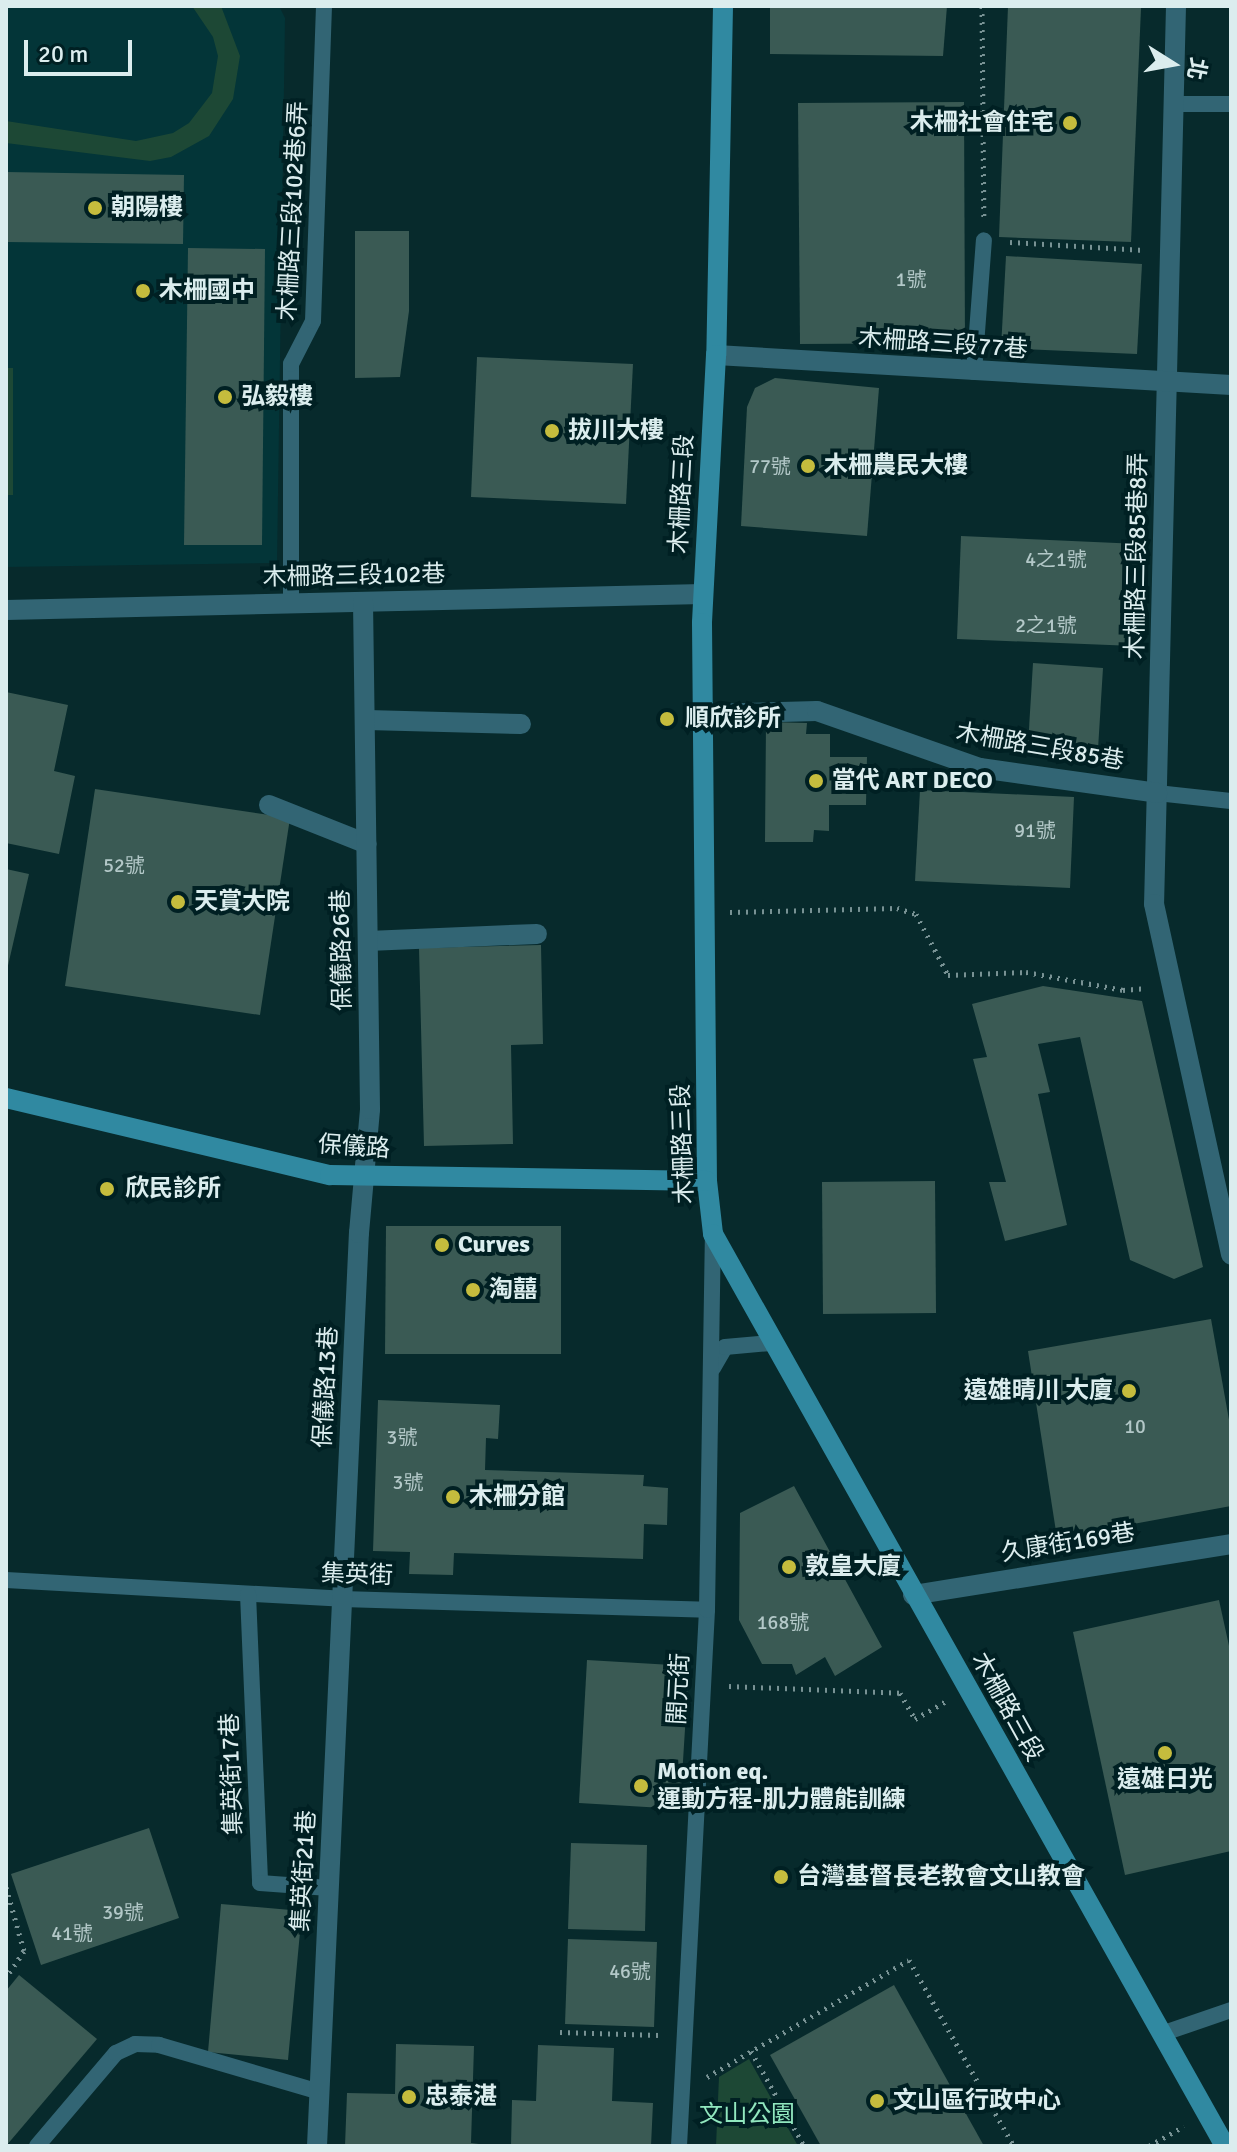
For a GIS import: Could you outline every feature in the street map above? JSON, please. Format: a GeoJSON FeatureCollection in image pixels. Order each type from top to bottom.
{"type":"FeatureCollection","features":[{"type":"Feature","properties":{"kind":"street","name":"木柵路三段"},"geometry":{"type":"LineString","coordinates":[[723,6],[716,355],[703,594],[707,1181],[713,1234],[771,1343],[1225,2146]]}},
{"type":"Feature","properties":{"kind":"street","name":"木柵路三段85巷8弄"},"geometry":{"type":"LineString","coordinates":[[1176,6],[1154,904],[1168,987],[1231,1255]]}},
{"type":"Feature","properties":{"kind":"street","name":"木柵路三段77巷"},"geometry":{"type":"LineString","coordinates":[[716,355],[1167,384]]}},
{"type":"Feature","properties":{"kind":"street"},"geometry":{"type":"LineString","coordinates":[[1167,384],[1231,385]]}},
{"type":"Feature","properties":{"kind":"street","name":"木柵路三段102巷"},"geometry":{"type":"LineString","coordinates":[[6,610],[703,594]]}},
{"type":"Feature","properties":{"kind":"street","name":"保儀路26巷"},"geometry":{"type":"LineString","coordinates":[[363,602],[367,720],[367,1178]]}},
{"type":"Feature","properties":{"kind":"street","name":"木柵路三段85巷"},"geometry":{"type":"LineString","coordinates":[[703,714],[817,711],[980,768],[1157,793]]}},
{"type":"Feature","properties":{"kind":"street"},"geometry":{"type":"LineString","coordinates":[[367,720],[521,724]]}},
{"type":"Feature","properties":{"kind":"street"},"geometry":{"type":"LineString","coordinates":[[269,805],[367,844]]}},
{"type":"Feature","properties":{"kind":"street"},"geometry":{"type":"LineString","coordinates":[[368,941],[537,934]]}},
{"type":"Feature","properties":{"kind":"street","name":"保儀路"},"geometry":{"type":"LineString","coordinates":[[6,1098],[293,1167],[367,1178],[707,1181]]}},
{"type":"Feature","properties":{"kind":"street","name":"保儀路13巷"},"geometry":{"type":"LineString","coordinates":[[342,1599],[359,1233],[367,1178]]}},
{"type":"Feature","properties":{"kind":"street","name":"久康街169巷"},"geometry":{"type":"LineString","coordinates":[[913,1595],[1231,1544]]}},
{"type":"Feature","properties":{"kind":"street","name":"集英街21巷"},"geometry":{"type":"LineString","coordinates":[[317,2146],[342,1599]]}},
{"type":"Feature","properties":{"kind":"lane","name":"木柵路三段102巷6弄"},"geometry":{"type":"LineString","coordinates":[[291,603],[291,364],[313,321],[324,6]]}},
{"type":"Feature","properties":{"kind":"lane"},"geometry":{"type":"LineString","coordinates":[[1174,104],[1231,104]]}},
{"type":"Feature","properties":{"kind":"lane"},"geometry":{"type":"LineString","coordinates":[[974,372],[984,240]]}},
{"type":"Feature","properties":{"kind":"lane","name":"木柵路三段85巷"},"geometry":{"type":"LineString","coordinates":[[1157,793],[1231,801]]}},
{"type":"Feature","properties":{"kind":"lane","name":"開元街"},"geometry":{"type":"LineString","coordinates":[[679,2146],[707,1610],[713,1234]]}},
{"type":"Feature","properties":{"kind":"lane"},"geometry":{"type":"LineString","coordinates":[[710,1377],[716,1355],[725,1347],[771,1343]]}},
{"type":"Feature","properties":{"kind":"lane","name":"集英街"},"geometry":{"type":"LineString","coordinates":[[6,1580],[342,1599],[707,1610]]}},
{"type":"Feature","properties":{"kind":"lane","name":"集英街17巷"},"geometry":{"type":"LineString","coordinates":[[248,1594],[260,1883],[329,1888]]}},
{"type":"Feature","properties":{"kind":"lane"},"geometry":{"type":"LineString","coordinates":[[1161,2034],[1231,2010]]}},
{"type":"Feature","properties":{"kind":"lane"},"geometry":{"type":"LineString","coordinates":[[37,2146],[116,2053],[135,2044],[159,2045],[320,2092]]}},
{"type":"Feature","properties":{"kind":"path"},"geometry":{"type":"LineString","coordinates":[[982,6],[984,240],[1170,251]]}},
{"type":"Feature","properties":{"kind":"path"},"geometry":{"type":"LineString","coordinates":[[705,913],[897,908],[916,914],[948,975],[1026,972],[1123,990],[1168,987]]}},
{"type":"Feature","properties":{"kind":"path"},"geometry":{"type":"LineString","coordinates":[[704,1685],[900,1693],[915,1719],[966,1689]]}},
{"type":"Feature","properties":{"kind":"path"},"geometry":{"type":"LineString","coordinates":[[6,1887],[24,1951],[6,1978]]}},
{"type":"Feature","properties":{"kind":"path"},"geometry":{"type":"LineString","coordinates":[[683,2091],[909,1960],[1014,2146]]}},
{"type":"Feature","properties":{"kind":"path"},"geometry":{"type":"LineString","coordinates":[[560,2032],[685,2035]]}},
{"type":"Feature","properties":{"kind":"path"},"geometry":{"type":"LineString","coordinates":[[751,2051],[804,2146]]}},
{"type":"Feature","properties":{"kind":"path"},"geometry":{"type":"LineString","coordinates":[[1149,2146],[1206,2113]]}},
{"type":"Feature","properties":{"kind":"shaded area","name":"木柵國中"},"geometry":{"type":"Polygon","coordinates":[[[6,6],[279,6],[285,18],[277,563],[6,567],[6,6]]]}},
{"type":"Feature","properties":{"kind":"green space"},"geometry":{"type":"Polygon","coordinates":[[[192,6],[221,6],[240,56],[233,99],[209,136],[171,157],[150,161],[6,143],[6,121],[136,141],[173,133],[189,123],[212,93],[218,56],[213,37],[192,6]]]}},
{"type":"Feature","properties":{"kind":"green space"},"geometry":{"type":"Polygon","coordinates":[[[6,368],[13,368],[13,495],[6,495],[6,368]]]}},
{"type":"Feature","properties":{"kind":"green space","name":"文山公園"},"geometry":{"type":"Polygon","coordinates":[[[749,2059],[798,2146],[716,2146],[719,2077],[749,2059]]]}},
{"type":"Feature","properties":{"kind":"building"},"geometry":{"type":"Polygon","coordinates":[[[770,6],[947,6],[943,56],[770,54],[770,6]]]}},
{"type":"Feature","properties":{"kind":"building","name":"木柵社會住宅"},"geometry":{"type":"Polygon","coordinates":[[[1008,6],[1141,8],[1131,242],[999,237],[1008,6]]]}},
{"type":"Feature","properties":{"kind":"building"},"geometry":{"type":"Polygon","coordinates":[[[964,102],[965,343],[800,344],[798,103],[964,102]]]}},
{"type":"Feature","properties":{"kind":"building","name":"朝陽樓"},"geometry":{"type":"Polygon","coordinates":[[[6,172],[184,175],[183,244],[6,242],[6,172]]]}},
{"type":"Feature","properties":{"kind":"building"},"geometry":{"type":"Polygon","coordinates":[[[355,231],[409,231],[409,311],[400,377],[355,378],[355,231]]]}},
{"type":"Feature","properties":{"kind":"building","name":"弘毅樓"},"geometry":{"type":"Polygon","coordinates":[[[188,248],[265,249],[262,545],[184,545],[188,248]]]}},
{"type":"Feature","properties":{"kind":"building"},"geometry":{"type":"Polygon","coordinates":[[[1006,256],[1142,264],[1137,354],[1001,348],[1006,256]]]}},
{"type":"Feature","properties":{"kind":"building","name":"拔川大樓"},"geometry":{"type":"Polygon","coordinates":[[[477,357],[633,364],[626,504],[471,497],[477,357]]]}},
{"type":"Feature","properties":{"kind":"building","name":"木柵農民大樓"},"geometry":{"type":"Polygon","coordinates":[[[775,378],[879,388],[867,536],[741,526],[747,407],[755,388],[775,378]]]}},
{"type":"Feature","properties":{"kind":"building"},"geometry":{"type":"Polygon","coordinates":[[[961,536],[1139,544],[1134,646],[957,639],[961,536]]]}},
{"type":"Feature","properties":{"kind":"building"},"geometry":{"type":"Polygon","coordinates":[[[1033,663],[1103,668],[1098,749],[1028,745],[1033,663]]]}},
{"type":"Feature","properties":{"kind":"building"},"geometry":{"type":"Polygon","coordinates":[[[6,692],[68,705],[54,771],[75,776],[59,854],[6,843],[6,692]]]}},
{"type":"Feature","properties":{"kind":"building","name":"當代 ART DECO"},"geometry":{"type":"Polygon","coordinates":[[[766,722],[807,723],[806,734],[830,734],[830,757],[867,757],[866,805],[829,805],[829,831],[814,830],[813,842],[765,842],[766,722]]]}},
{"type":"Feature","properties":{"kind":"building","name":"天賞大院"},"geometry":{"type":"Polygon","coordinates":[[[95,789],[290,818],[260,1015],[65,986],[95,789]]]}},
{"type":"Feature","properties":{"kind":"building"},"geometry":{"type":"Polygon","coordinates":[[[920,790],[1074,797],[1070,888],[915,881],[920,790]]]}},
{"type":"Feature","properties":{"kind":"building"},"geometry":{"type":"Polygon","coordinates":[[[6,869],[29,874],[7,970],[6,970],[6,869]]]}},
{"type":"Feature","properties":{"kind":"building"},"geometry":{"type":"Polygon","coordinates":[[[541,945],[543,1044],[511,1045],[513,1144],[424,1146],[419,948],[541,945]]]}},
{"type":"Feature","properties":{"kind":"building"},"geometry":{"type":"Polygon","coordinates":[[[1043,986],[1142,1001],[1203,1267],[1174,1279],[1130,1260],[1080,1037],[1038,1044],[1050,1092],[1038,1094],[1067,1225],[1005,1241],[989,1182],[1006,1182],[973,1059],[987,1057],[972,1004],[1043,986]]]}},
{"type":"Feature","properties":{"kind":"building"},"geometry":{"type":"Polygon","coordinates":[[[935,1181],[936,1313],[823,1314],[822,1182],[935,1181]]]}},
{"type":"Feature","properties":{"kind":"building","name":"淘囍"},"geometry":{"type":"Polygon","coordinates":[[[386,1226],[561,1226],[561,1354],[385,1354],[386,1226]]]}},
{"type":"Feature","properties":{"kind":"building","name":"遠雄晴川 大廈"},"geometry":{"type":"Polygon","coordinates":[[[1211,1319],[1231,1431],[1231,1506],[1057,1538],[1028,1351],[1211,1319]]]}},
{"type":"Feature","properties":{"kind":"building"},"geometry":{"type":"Polygon","coordinates":[[[378,1400],[500,1405],[498,1439],[486,1438],[485,1470],[644,1475],[643,1486],[668,1488],[667,1525],[644,1524],[643,1559],[454,1553],[453,1575],[409,1574],[410,1552],[373,1551],[378,1400]]]}},
{"type":"Feature","properties":{"kind":"building","name":"敦皇大廈"},"geometry":{"type":"Polygon","coordinates":[[[794,1486],[882,1647],[835,1676],[825,1657],[796,1675],[792,1664],[762,1664],[739,1620],[740,1513],[794,1486]]]}},
{"type":"Feature","properties":{"kind":"building","name":"遠雄日光"},"geometry":{"type":"Polygon","coordinates":[[[1219,1600],[1231,1655],[1231,1851],[1125,1875],[1073,1632],[1219,1600]]]}},
{"type":"Feature","properties":{"kind":"building"},"geometry":{"type":"Polygon","coordinates":[[[587,1660],[689,1666],[680,1809],[579,1803],[587,1660]]]}},
{"type":"Feature","properties":{"kind":"building"},"geometry":{"type":"Polygon","coordinates":[[[149,1828],[179,1918],[41,1965],[11,1874],[149,1828]]]}},
{"type":"Feature","properties":{"kind":"building"},"geometry":{"type":"Polygon","coordinates":[[[571,1843],[647,1845],[645,1931],[568,1929],[571,1843]]]}},
{"type":"Feature","properties":{"kind":"building"},"geometry":{"type":"Polygon","coordinates":[[[221,1904],[302,1911],[288,2060],[208,2052],[221,1904]]]}},
{"type":"Feature","properties":{"kind":"building"},"geometry":{"type":"Polygon","coordinates":[[[568,1939],[657,1942],[654,2027],[565,2024],[568,1939]]]}},
{"type":"Feature","properties":{"kind":"building"},"geometry":{"type":"Polygon","coordinates":[[[19,1975],[97,2039],[6,2146],[6,1991],[19,1975]]]}},
{"type":"Feature","properties":{"kind":"building","name":"文山區行政中心"},"geometry":{"type":"Polygon","coordinates":[[[894,1985],[984,2146],[821,2146],[770,2055],[894,1985]]]}},
{"type":"Feature","properties":{"kind":"building"},"geometry":{"type":"Polygon","coordinates":[[[396,2044],[474,2046],[471,2143],[495,2146],[345,2146],[347,2093],[395,2094],[396,2044]]]}},
{"type":"Feature","properties":{"kind":"building"},"geometry":{"type":"Polygon","coordinates":[[[538,2045],[614,2048],[612,2101],[653,2103],[651,2146],[511,2146],[512,2100],[536,2101],[538,2045]]]}},
{"type":"Feature","properties":{"kind":"place","name":"木柵社會住宅"},"geometry":{"type":"Point","coordinates":[1070,123]}},
{"type":"Feature","properties":{"kind":"place","name":"朝陽樓"},"geometry":{"type":"Point","coordinates":[95,208]}},
{"type":"Feature","properties":{"kind":"place","name":"木柵國中"},"geometry":{"type":"Point","coordinates":[143,291]}},
{"type":"Feature","properties":{"kind":"place","name":"弘毅樓"},"geometry":{"type":"Point","coordinates":[225,397]}},
{"type":"Feature","properties":{"kind":"place","name":"拔川大樓"},"geometry":{"type":"Point","coordinates":[552,431]}},
{"type":"Feature","properties":{"kind":"place","name":"木柵農民大樓"},"geometry":{"type":"Point","coordinates":[808,466]}},
{"type":"Feature","properties":{"kind":"place","name":"順欣診所"},"geometry":{"type":"Point","coordinates":[667,719]}},
{"type":"Feature","properties":{"kind":"place","name":"當代 ART DECO"},"geometry":{"type":"Point","coordinates":[816,781]}},
{"type":"Feature","properties":{"kind":"place","name":"天賞大院"},"geometry":{"type":"Point","coordinates":[178,902]}},
{"type":"Feature","properties":{"kind":"place","name":"欣民診所"},"geometry":{"type":"Point","coordinates":[107,1189]}},
{"type":"Feature","properties":{"kind":"place","name":"Curves"},"geometry":{"type":"Point","coordinates":[442,1245]}},
{"type":"Feature","properties":{"kind":"place","name":"淘囍"},"geometry":{"type":"Point","coordinates":[473,1290]}},
{"type":"Feature","properties":{"kind":"place","name":"遠雄晴川 大廈"},"geometry":{"type":"Point","coordinates":[1129,1391]}},
{"type":"Feature","properties":{"kind":"place","name":"木柵分館"},"geometry":{"type":"Point","coordinates":[453,1497]}},
{"type":"Feature","properties":{"kind":"place","name":"敦皇大廈"},"geometry":{"type":"Point","coordinates":[789,1567]}},
{"type":"Feature","properties":{"kind":"place","name":"遠雄日光"},"geometry":{"type":"Point","coordinates":[1165,1753]}},
{"type":"Feature","properties":{"kind":"place","name":"Motion eq. 運動方程-肌力體能訓練"},"geometry":{"type":"Point","coordinates":[641,1786]}},
{"type":"Feature","properties":{"kind":"place","name":"台灣基督長老教會文山教會"},"geometry":{"type":"Point","coordinates":[781,1877]}},
{"type":"Feature","properties":{"kind":"place","name":"忠泰湛"},"geometry":{"type":"Point","coordinates":[409,2097]}},
{"type":"Feature","properties":{"kind":"place","name":"文山區行政中心"},"geometry":{"type":"Point","coordinates":[877,2101]}}]}
